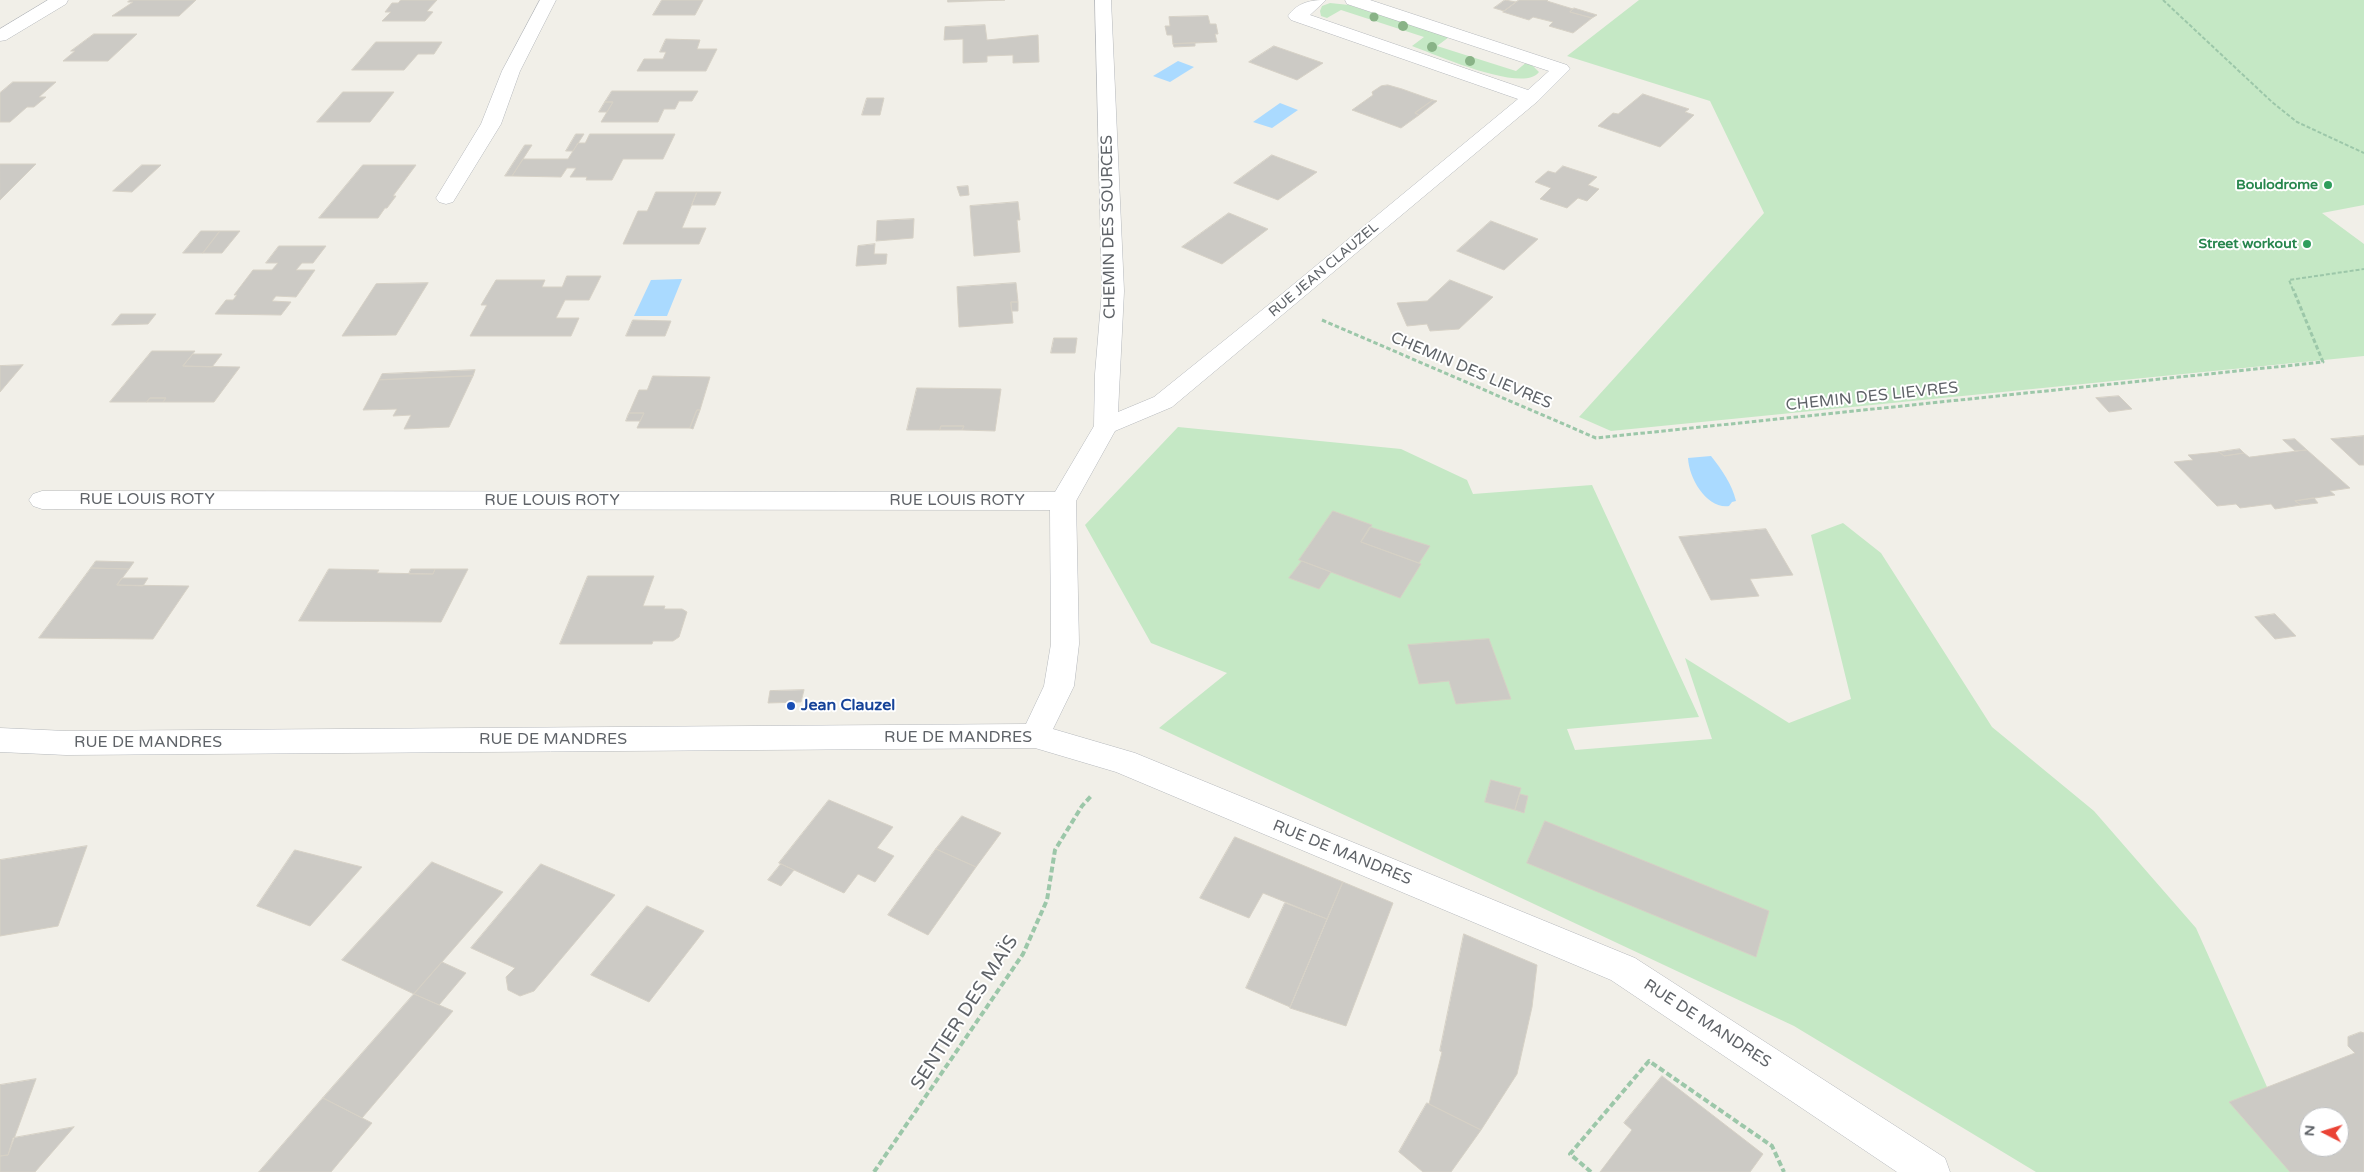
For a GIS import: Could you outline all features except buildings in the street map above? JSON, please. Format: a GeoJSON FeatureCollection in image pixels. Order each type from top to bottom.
{"type":"FeatureCollection","features":[{"type":"Feature","properties":{"kind":"street"},"geometry":{"type":"LineString","coordinates":[[0,36],[60,0]]}},
{"type":"Feature","properties":{"kind":"street"},"geometry":{"type":"LineString","coordinates":[[446,198],[491,124],[511,71],[548,0]]}},
{"type":"Feature","properties":{"kind":"street","name":"CHEMIN DES SOURCES"},"geometry":{"type":"LineString","coordinates":[[1063,501],[1106,426],[1107,374],[1113,291],[1103,0]]}},
{"type":"Feature","properties":{"kind":"street"},"geometry":{"type":"LineString","coordinates":[[1318,0],[1297,16],[1531,97]]}},
{"type":"Feature","properties":{"kind":"street","name":"RUE JEAN CLAUZEL"},"geometry":{"type":"LineString","coordinates":[[1106,426],[1163,402],[1285,303],[1531,97],[1561,69],[1353,0]]}},
{"type":"Feature","properties":{"kind":"street","name":"RUE LOUIS ROTY"},"geometry":{"type":"LineString","coordinates":[[42,500],[1063,501]]}},
{"type":"Feature","properties":{"kind":"street"},"geometry":{"type":"LineString","coordinates":[[1035,736],[1059,686],[1065,644],[1063,501]]}},
{"type":"Feature","properties":{"kind":"street","name":"RUE DE MANDRES"},"geometry":{"type":"LineString","coordinates":[[0,740],[66,743],[1035,736],[1124,762],[1623,969],[1931,1172]]}},
{"type":"Feature","properties":{"kind":"path"},"geometry":{"type":"LineString","coordinates":[[2162,0],[2272,102],[2298,122],[2364,153]]}},
{"type":"Feature","properties":{"kind":"path","name":"CHEMIN DES LIEVRES"},"geometry":{"type":"LineString","coordinates":[[1285,303],[1596,438],[2323,362],[2289,280],[2364,269]]}},
{"type":"Feature","properties":{"kind":"path","name":"SENTIER DES MAÏS"},"geometry":{"type":"LineString","coordinates":[[874,1172],[1023,954],[1047,900],[1055,850],[1082,806],[1124,762]]}},
{"type":"Feature","properties":{"kind":"path"},"geometry":{"type":"LineString","coordinates":[[1591,1172],[1570,1154],[1649,1060],[1772,1146],[1784,1172]]}},
{"type":"Feature","properties":{"kind":"green space"},"geometry":{"type":"Polygon","coordinates":[[[1639,0],[2364,0],[2364,205],[2322,213],[2364,244],[2364,356],[1611,431],[1579,417],[1764,213],[1710,101],[1567,56],[1639,0]]]}},
{"type":"Feature","properties":{"kind":"green space"},"geometry":{"type":"Polygon","coordinates":[[[1330,3],[1349,5],[1449,37],[1437,46],[1516,71],[1528,61],[1539,72],[1530,78],[1516,78],[1498,76],[1458,64],[1412,46],[1424,37],[1341,10],[1327,18],[1321,16],[1322,6],[1330,3]]]}},
{"type":"Feature","properties":{"kind":"green space"},"geometry":{"type":"Polygon","coordinates":[[[1178,427],[1401,449],[1467,480],[1473,494],[1592,485],[1699,717],[1567,729],[1575,750],[1712,739],[1685,658],[1789,723],[1851,699],[1811,535],[1843,523],[1881,553],[1992,727],[2094,811],[2196,928],[2305,1172],[2036,1172],[1794,1026],[1159,728],[1227,673],[1151,643],[1085,525],[1178,427]]]}},
{"type":"Feature","properties":{"kind":"water"},"geometry":{"type":"Polygon","coordinates":[[[1178,61],[1194,67],[1170,82],[1153,76],[1178,61]]]}},
{"type":"Feature","properties":{"kind":"water"},"geometry":{"type":"Polygon","coordinates":[[[1280,103],[1298,110],[1272,128],[1253,122],[1280,103]]]}},
{"type":"Feature","properties":{"kind":"water"},"geometry":{"type":"Polygon","coordinates":[[[682,279],[667,316],[634,316],[651,280],[682,279]]]}},
{"type":"Feature","properties":{"kind":"water"},"geometry":{"type":"Polygon","coordinates":[[[1711,456],[1732,489],[1736,501],[1732,502],[1729,506],[1721,506],[1707,498],[1692,475],[1688,458],[1711,456]]]}},
{"type":"Feature","properties":{"kind":"place","name":"Boulodrome"},"geometry":{"type":"Point","coordinates":[2328,185]}},
{"type":"Feature","properties":{"kind":"place","name":"Street workout"},"geometry":{"type":"Point","coordinates":[2307,244]}},
{"type":"Feature","properties":{"kind":"place","name":"Jean Clauzel"},"geometry":{"type":"Point","coordinates":[791,706]}}]}
